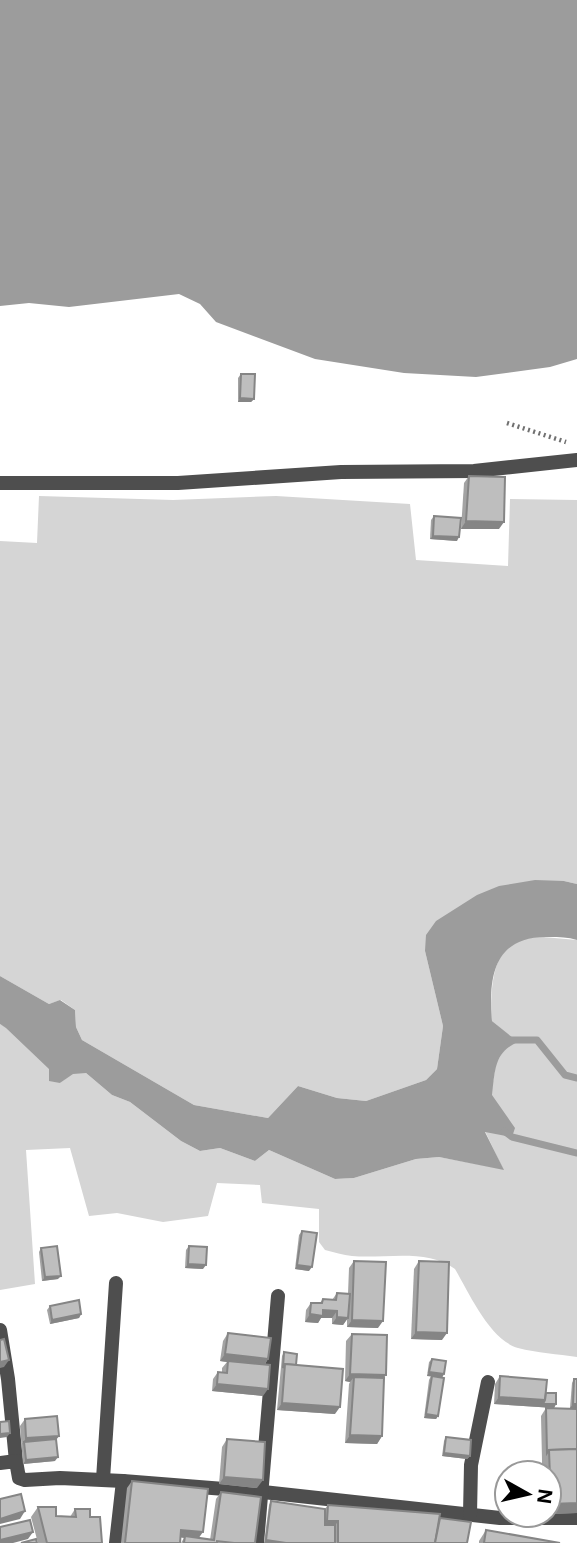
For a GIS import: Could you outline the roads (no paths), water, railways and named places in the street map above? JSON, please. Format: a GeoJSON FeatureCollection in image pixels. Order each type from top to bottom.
{"type":"FeatureCollection","features":[{"type":"Feature","properties":{"kind":"street"},"geometry":{"type":"LineString","coordinates":[[0,483],[178,483],[341,472],[474,471],[577,460]]}},
{"type":"Feature","properties":{"kind":"street"},"geometry":{"type":"LineString","coordinates":[[103,1479],[116,1283]]}},
{"type":"Feature","properties":{"kind":"street"},"geometry":{"type":"LineString","coordinates":[[257,1543],[278,1296]]}},
{"type":"Feature","properties":{"kind":"street"},"geometry":{"type":"LineString","coordinates":[[0,1330],[16,1461],[19,1478],[25,1480],[103,1479],[263,1492],[513,1518],[577,1518]]}},
{"type":"Feature","properties":{"kind":"street"},"geometry":{"type":"LineString","coordinates":[[470,1514],[471,1465],[488,1382]]}},
{"type":"Feature","properties":{"kind":"street"},"geometry":{"type":"LineString","coordinates":[[0,1463],[16,1461]]}},
{"type":"Feature","properties":{"kind":"street"},"geometry":{"type":"LineString","coordinates":[[116,1543],[122,1481]]}},
{"type":"Feature","properties":{"kind":"waterway"},"geometry":{"type":"LineString","coordinates":[[505,1040],[537,1040],[565,1075],[577,1078]]}},
{"type":"Feature","properties":{"kind":"waterway"},"geometry":{"type":"LineString","coordinates":[[504,1131],[512,1137],[577,1153]]}}]}
